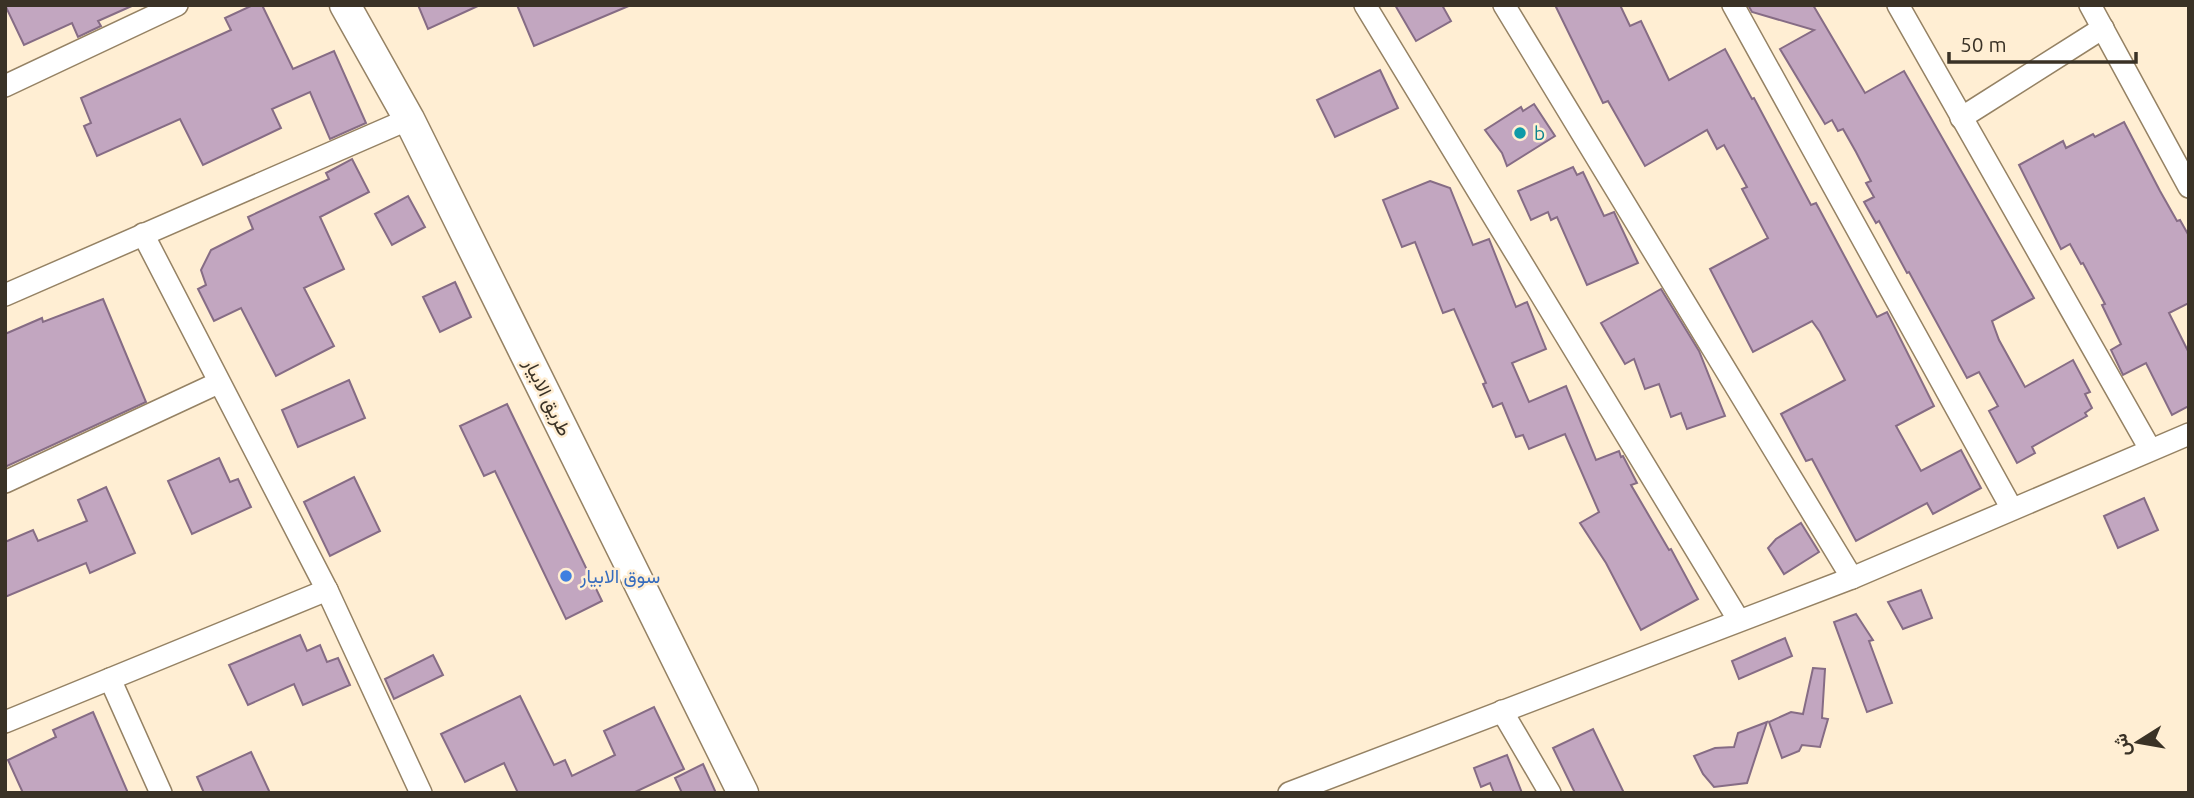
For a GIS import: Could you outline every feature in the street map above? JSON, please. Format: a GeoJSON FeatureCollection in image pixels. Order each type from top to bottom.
{"type":"FeatureCollection","features":[{"type":"Feature","properties":{"kind":"main road","name":"طريق الابيار"},"geometry":{"type":"LineString","coordinates":[[345,5],[409,119],[743,793]]}},
{"type":"Feature","properties":{"kind":"street"},"geometry":{"type":"LineString","coordinates":[[5,86],[177,5]]}},
{"type":"Feature","properties":{"kind":"street"},"geometry":{"type":"LineString","coordinates":[[1365,5],[1738,620]]}},
{"type":"Feature","properties":{"kind":"street"},"geometry":{"type":"LineString","coordinates":[[1504,5],[1852,578]]}},
{"type":"Feature","properties":{"kind":"street"},"geometry":{"type":"LineString","coordinates":[[1733,5],[2012,509]]}},
{"type":"Feature","properties":{"kind":"street"},"geometry":{"type":"LineString","coordinates":[[1899,5],[2150,450]]}},
{"type":"Feature","properties":{"kind":"street"},"geometry":{"type":"LineString","coordinates":[[2090,5],[2189,187]]}},
{"type":"Feature","properties":{"kind":"street"},"geometry":{"type":"LineString","coordinates":[[1961,118],[2103,28]]}},
{"type":"Feature","properties":{"kind":"street"},"geometry":{"type":"LineString","coordinates":[[5,295],[409,119]]}},
{"type":"Feature","properties":{"kind":"street"},"geometry":{"type":"LineString","coordinates":[[143,234],[327,590],[421,793]]}},
{"type":"Feature","properties":{"kind":"street"},"geometry":{"type":"LineString","coordinates":[[5,482],[218,383]]}},
{"type":"Feature","properties":{"kind":"street"},"geometry":{"type":"LineString","coordinates":[[1289,793],[1852,578],[2189,434]]}},
{"type":"Feature","properties":{"kind":"street"},"geometry":{"type":"LineString","coordinates":[[5,722],[327,590]]}},
{"type":"Feature","properties":{"kind":"street"},"geometry":{"type":"LineString","coordinates":[[110,679],[161,793]]}},
{"type":"Feature","properties":{"kind":"street"},"geometry":{"type":"LineString","coordinates":[[1502,710],[1550,793]]}},
{"type":"Feature","properties":{"kind":"building"},"geometry":{"type":"Polygon","coordinates":[[[5,5],[134,5],[98,21],[101,26],[78,37],[72,23],[24,45],[5,5]]]}},
{"type":"Feature","properties":{"kind":"building"},"geometry":{"type":"Polygon","coordinates":[[[253,5],[262,5],[293,69],[334,51],[366,123],[330,139],[310,92],[272,109],[281,128],[203,165],[180,119],[97,156],[84,126],[91,123],[81,98],[231,30],[225,18],[253,5]]]}},
{"type":"Feature","properties":{"kind":"building"},"geometry":{"type":"Polygon","coordinates":[[[418,5],[480,5],[428,29],[418,5]]]}},
{"type":"Feature","properties":{"kind":"building"},"geometry":{"type":"Polygon","coordinates":[[[517,5],[631,5],[534,46],[517,5]]]}},
{"type":"Feature","properties":{"kind":"building"},"geometry":{"type":"Polygon","coordinates":[[[1395,5],[1442,5],[1451,21],[1416,41],[1395,5]]]}},
{"type":"Feature","properties":{"kind":"building"},"geometry":{"type":"Polygon","coordinates":[[[1555,5],[1620,5],[1630,26],[1641,21],[1669,80],[1725,49],[1811,205],[1816,203],[1877,317],[1887,312],[1934,406],[1896,426],[1921,471],[1961,450],[1981,488],[1933,514],[1927,503],[1856,541],[1812,459],[1806,461],[1781,414],[1845,380],[1820,332],[1812,321],[1753,352],[1710,269],[1768,238],[1742,189],[1747,187],[1724,145],[1717,149],[1707,130],[1645,166],[1608,101],[1603,103],[1555,5]]]}},
{"type":"Feature","properties":{"kind":"building"},"geometry":{"type":"Polygon","coordinates":[[[1748,5],[1813,5],[1865,93],[1904,71],[2034,298],[1992,321],[1999,340],[2025,387],[2073,360],[2090,392],[2085,394],[2092,408],[2085,413],[2087,416],[2032,447],[2035,453],[2017,463],[1989,411],[1998,406],[1979,372],[1967,378],[1909,272],[1907,273],[1879,221],[1876,223],[1864,202],[1874,197],[1866,183],[1871,181],[1843,129],[1838,131],[1832,120],[1825,124],[1780,49],[1814,30],[1752,12],[1748,5]]]}},
{"type":"Feature","properties":{"kind":"building"},"geometry":{"type":"Polygon","coordinates":[[[1380,70],[1398,108],[1335,137],[1317,100],[1380,70]]]}},
{"type":"Feature","properties":{"kind":"building","name":"b"},"geometry":{"type":"Polygon","coordinates":[[[1534,104],[1555,136],[1507,166],[1502,153],[1485,130],[1521,107],[1523,111],[1534,104]]]}},
{"type":"Feature","properties":{"kind":"building"},"geometry":{"type":"Polygon","coordinates":[[[2124,122],[2177,221],[2180,220],[2189,236],[2189,303],[2169,313],[2189,353],[2189,406],[2172,415],[2146,363],[2123,375],[2111,350],[2121,344],[2102,305],[2105,304],[2070,244],[2061,249],[2019,165],[2063,141],[2066,148],[2124,122]]]}},
{"type":"Feature","properties":{"kind":"building"},"geometry":{"type":"Polygon","coordinates":[[[352,159],[369,192],[320,217],[344,269],[304,288],[334,346],[276,376],[241,308],[214,321],[198,289],[206,285],[201,270],[211,250],[253,229],[248,217],[329,179],[326,173],[352,159]]]}},
{"type":"Feature","properties":{"kind":"building"},"geometry":{"type":"Polygon","coordinates":[[[1573,167],[1577,175],[1583,172],[1604,216],[1614,212],[1638,263],[1587,285],[1557,217],[1551,220],[1548,212],[1531,220],[1518,191],[1573,167]]]}},
{"type":"Feature","properties":{"kind":"building"},"geometry":{"type":"Polygon","coordinates":[[[1430,181],[1450,188],[1473,245],[1489,239],[1516,307],[1527,302],[1546,349],[1512,363],[1529,402],[1566,386],[1596,460],[1619,451],[1621,457],[1623,456],[1637,483],[1631,485],[1698,599],[1641,630],[1606,563],[1580,523],[1599,512],[1565,434],[1529,449],[1523,435],[1516,437],[1502,403],[1493,407],[1483,384],[1486,383],[1454,309],[1443,313],[1415,242],[1402,247],[1383,200],[1430,181]]]}},
{"type":"Feature","properties":{"kind":"building"},"geometry":{"type":"Polygon","coordinates":[[[408,196],[425,227],[392,245],[375,214],[408,196]]]}},
{"type":"Feature","properties":{"kind":"building"},"geometry":{"type":"Polygon","coordinates":[[[455,282],[471,317],[440,332],[423,297],[455,282]]]}},
{"type":"Feature","properties":{"kind":"building"},"geometry":{"type":"Polygon","coordinates":[[[1661,289],[1699,351],[1725,416],[1687,429],[1681,413],[1671,417],[1659,384],[1645,389],[1634,359],[1625,364],[1601,323],[1661,289]]]}},
{"type":"Feature","properties":{"kind":"building"},"geometry":{"type":"Polygon","coordinates":[[[103,299],[146,402],[5,467],[5,334],[42,318],[43,322],[103,299]]]}},
{"type":"Feature","properties":{"kind":"building"},"geometry":{"type":"Polygon","coordinates":[[[349,380],[365,418],[298,447],[282,410],[349,380]]]}},
{"type":"Feature","properties":{"kind":"building"},"geometry":{"type":"Polygon","coordinates":[[[507,404],[602,601],[566,619],[495,471],[484,476],[460,426],[507,404]]]}},
{"type":"Feature","properties":{"kind":"building"},"geometry":{"type":"Polygon","coordinates":[[[219,458],[230,482],[238,479],[251,507],[192,534],[168,481],[219,458]]]}},
{"type":"Feature","properties":{"kind":"building"},"geometry":{"type":"Polygon","coordinates":[[[354,477],[380,531],[330,556],[304,502],[354,477]]]}},
{"type":"Feature","properties":{"kind":"building"},"geometry":{"type":"Polygon","coordinates":[[[106,487],[135,553],[90,573],[86,563],[5,597],[5,542],[33,530],[38,541],[87,521],[78,500],[106,487]]]}},
{"type":"Feature","properties":{"kind":"building"},"geometry":{"type":"Polygon","coordinates":[[[2144,498],[2158,530],[2118,548],[2104,516],[2144,498]]]}},
{"type":"Feature","properties":{"kind":"building"},"geometry":{"type":"Polygon","coordinates":[[[1801,523],[1819,552],[1784,574],[1768,548],[1776,539],[1801,523]]]}},
{"type":"Feature","properties":{"kind":"building"},"geometry":{"type":"Polygon","coordinates":[[[1921,590],[1932,618],[1903,629],[1888,602],[1921,590]]]}},
{"type":"Feature","properties":{"kind":"building"},"geometry":{"type":"Polygon","coordinates":[[[1856,614],[1873,640],[1869,641],[1892,703],[1867,712],[1834,622],[1856,614]]]}},
{"type":"Feature","properties":{"kind":"building"},"geometry":{"type":"Polygon","coordinates":[[[300,635],[307,651],[320,645],[327,662],[338,658],[350,685],[303,705],[294,684],[248,705],[229,665],[300,635]]]}},
{"type":"Feature","properties":{"kind":"building"},"geometry":{"type":"Polygon","coordinates":[[[1785,638],[1792,656],[1739,679],[1732,661],[1785,638]]]}},
{"type":"Feature","properties":{"kind":"building"},"geometry":{"type":"Polygon","coordinates":[[[433,655],[443,675],[394,699],[385,679],[433,655]]]}},
{"type":"Feature","properties":{"kind":"building"},"geometry":{"type":"Polygon","coordinates":[[[1813,668],[1825,669],[1822,718],[1828,719],[1820,747],[1802,745],[1799,751],[1782,758],[1769,722],[1791,712],[1803,714],[1813,668]]]}},
{"type":"Feature","properties":{"kind":"building"},"geometry":{"type":"Polygon","coordinates":[[[520,696],[554,765],[565,760],[572,776],[615,755],[604,731],[654,707],[684,769],[633,793],[518,793],[504,763],[465,782],[441,734],[520,696]]]}},
{"type":"Feature","properties":{"kind":"building"},"geometry":{"type":"Polygon","coordinates":[[[93,712],[128,793],[23,793],[8,760],[56,737],[53,730],[93,712]]]}},
{"type":"Feature","properties":{"kind":"building"},"geometry":{"type":"Polygon","coordinates":[[[1767,722],[1747,783],[1714,787],[1703,774],[1694,756],[1715,748],[1734,747],[1738,733],[1767,722]]]}},
{"type":"Feature","properties":{"kind":"building"},"geometry":{"type":"Polygon","coordinates":[[[1593,729],[1624,793],[1575,793],[1553,748],[1593,729]]]}},
{"type":"Feature","properties":{"kind":"building"},"geometry":{"type":"Polygon","coordinates":[[[251,752],[270,793],[204,793],[197,777],[251,752]]]}},
{"type":"Feature","properties":{"kind":"building"},"geometry":{"type":"Polygon","coordinates":[[[1507,755],[1522,793],[1494,793],[1490,783],[1481,787],[1474,768],[1507,755]]]}},
{"type":"Feature","properties":{"kind":"building"},"geometry":{"type":"Polygon","coordinates":[[[703,764],[716,793],[682,793],[675,778],[703,764]]]}},
{"type":"Feature","properties":{"kind":"place","name":"b"},"geometry":{"type":"Point","coordinates":[1520,133]}},
{"type":"Feature","properties":{"kind":"place","name":"سوق الابيار"},"geometry":{"type":"Point","coordinates":[566,576]}}]}
